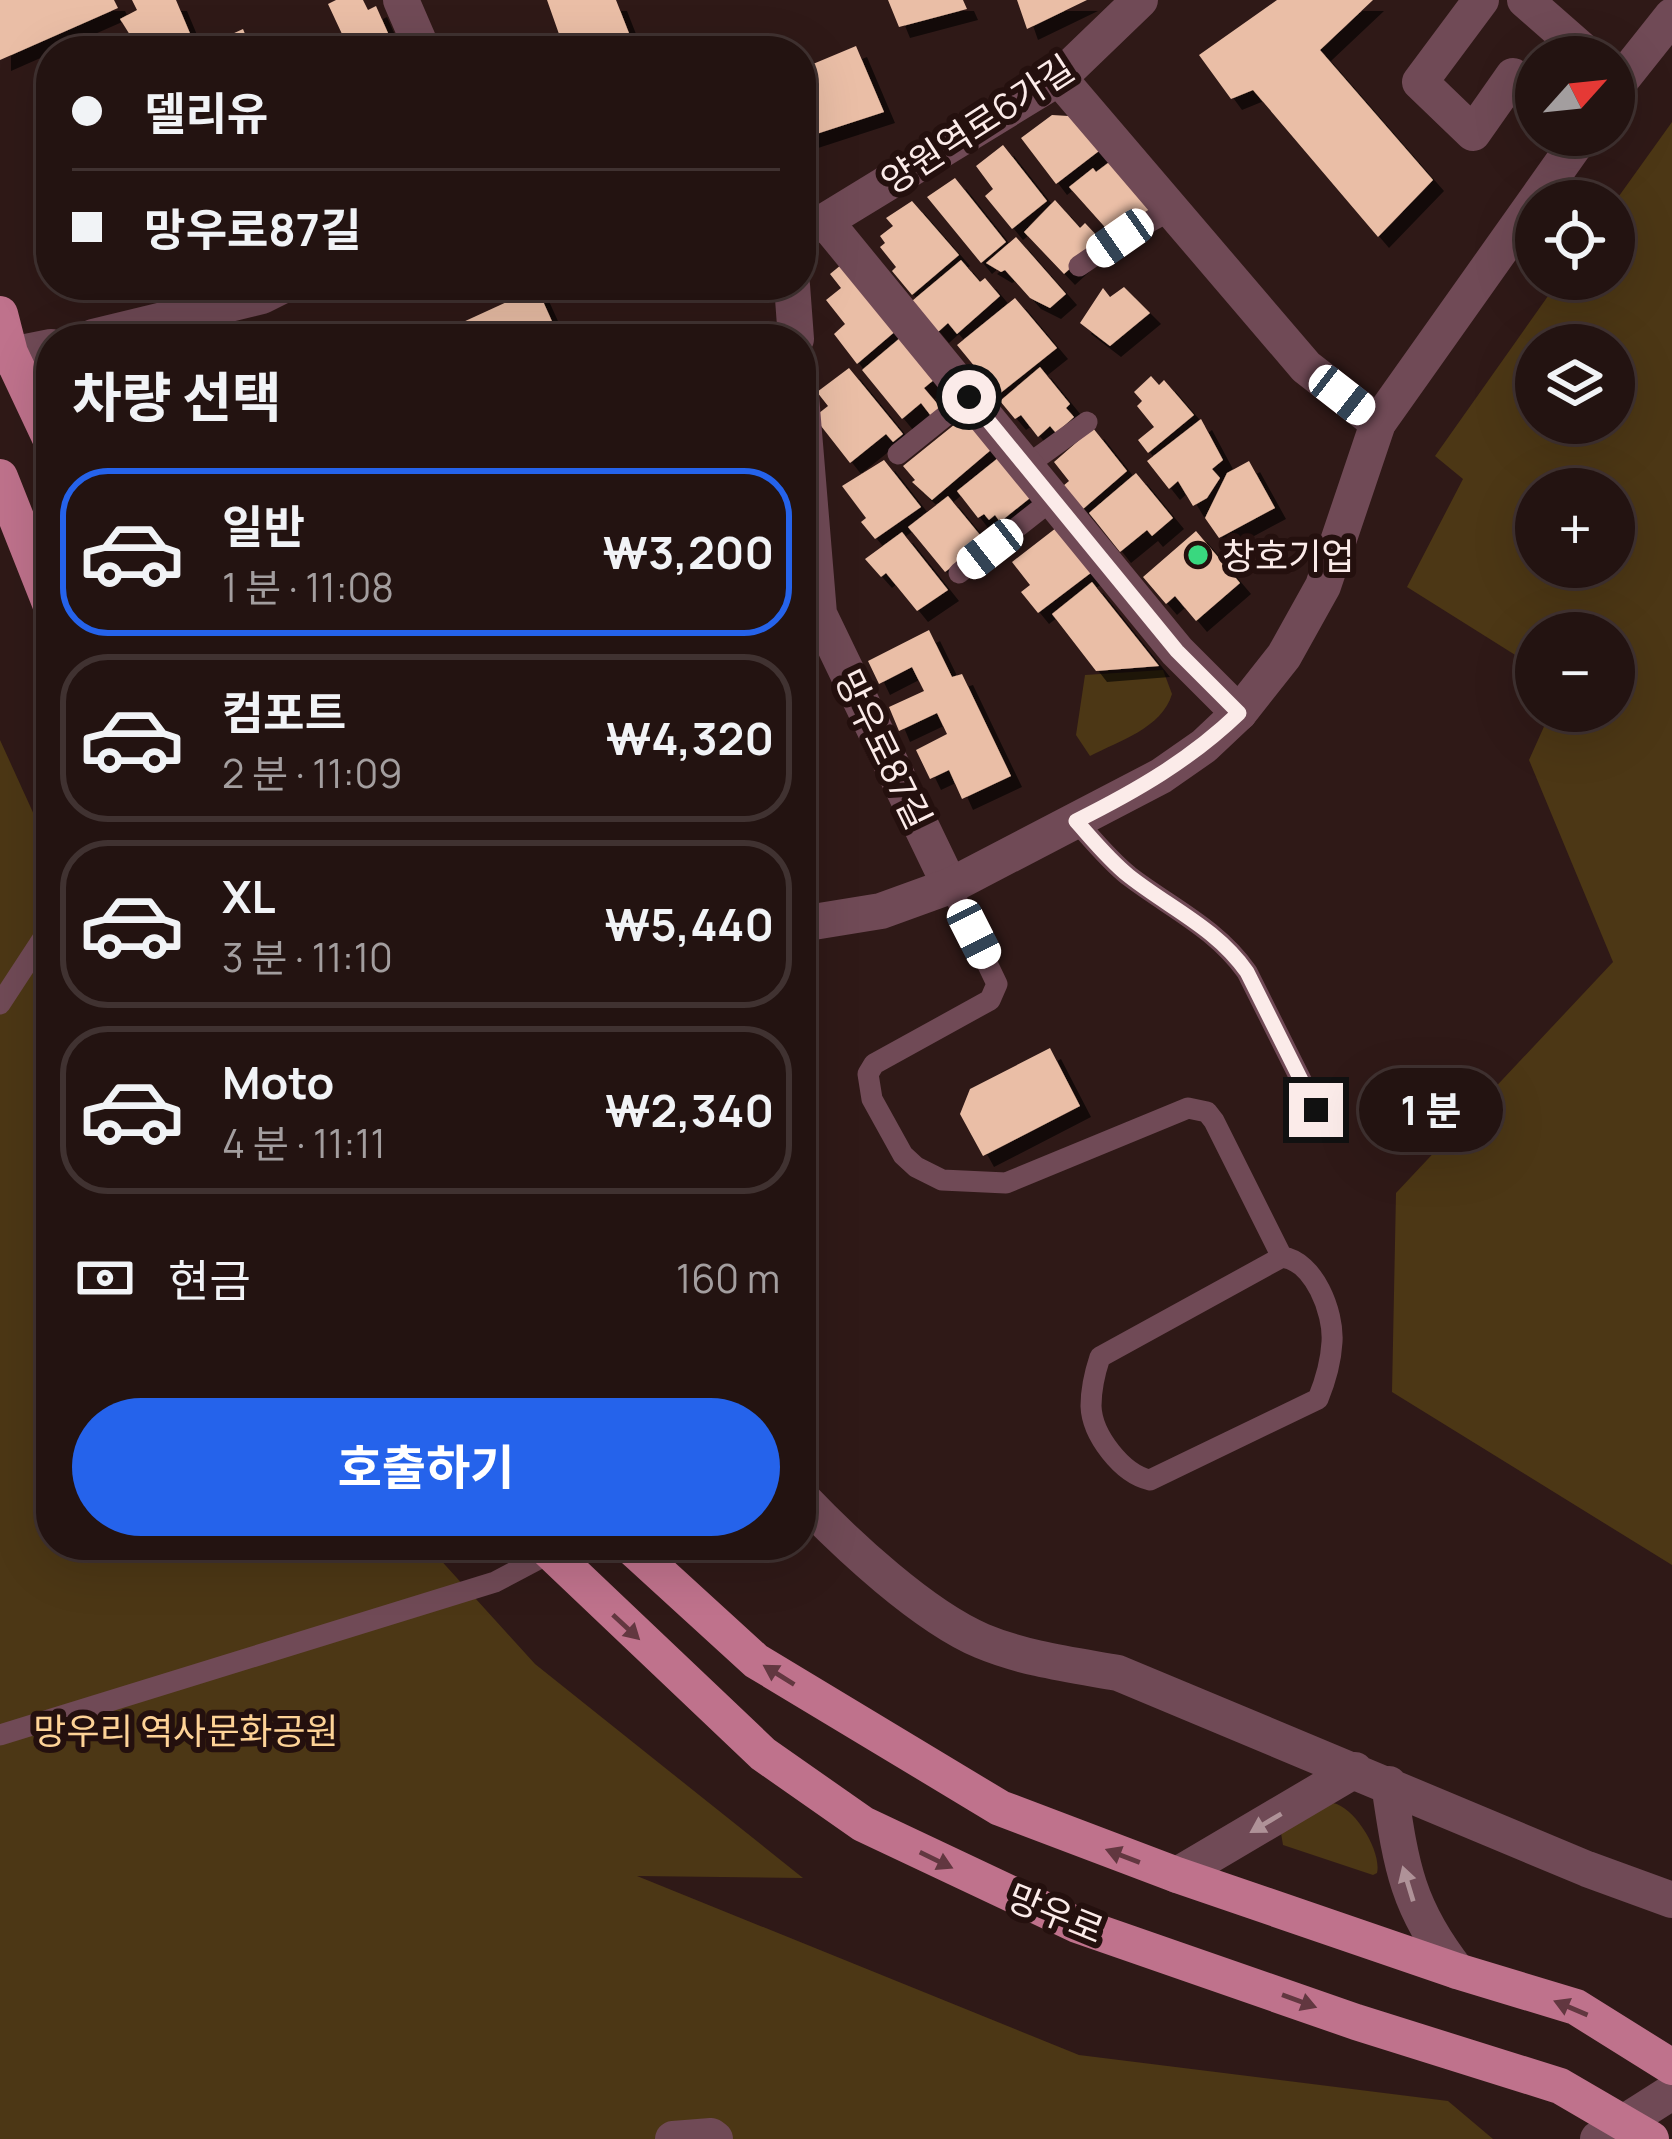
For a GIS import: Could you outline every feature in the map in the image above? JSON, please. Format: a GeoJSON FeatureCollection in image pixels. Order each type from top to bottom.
{"type":"FeatureCollection","features":[{"type":"Feature","properties":{"kind":"main road"},"geometry":{"type":"LineString","coordinates":[[0,314],[3,348],[36,411]]}},
{"type":"Feature","properties":{"kind":"main road"},"geometry":{"type":"LineString","coordinates":[[0,477],[36,568]]}},
{"type":"Feature","properties":{"kind":"main road","name":"망우로"},"geometry":{"type":"LineString","coordinates":[[558,1560],[763,1754],[863,1824],[1077,1924],[1356,2022],[1560,2086],[1651,2139]]}},
{"type":"Feature","properties":{"kind":"main road"},"geometry":{"type":"LineString","coordinates":[[646,1560],[756,1660],[1000,1808],[1177,1875],[1576,2007],[1672,2067]]}},
{"type":"Feature","properties":{"kind":"street"},"geometry":{"type":"LineString","coordinates":[[401,0],[417,36]]}},
{"type":"Feature","properties":{"kind":"street","name":"양원역로6가길"},"geometry":{"type":"LineString","coordinates":[[816,224],[1059,78],[1140,0]]}},
{"type":"Feature","properties":{"kind":"street"},"geometry":{"type":"LineString","coordinates":[[1481,0],[1420,82],[1473,133],[1513,76]]}},
{"type":"Feature","properties":{"kind":"street"},"geometry":{"type":"LineString","coordinates":[[1525,0],[1566,36]]}},
{"type":"Feature","properties":{"kind":"street"},"geometry":{"type":"LineString","coordinates":[[1635,60],[1672,16]]}},
{"type":"Feature","properties":{"kind":"street"},"geometry":{"type":"LineString","coordinates":[[1059,78],[1306,367],[1378,422]]}},
{"type":"Feature","properties":{"kind":"street"},"geometry":{"type":"LineString","coordinates":[[816,922],[881,911],[950,886],[1162,776],[1239,713],[1284,656],[1323,586],[1378,422],[1567,156]]}},
{"type":"Feature","properties":{"kind":"street"},"geometry":{"type":"LineString","coordinates":[[816,229],[969,397],[1177,651],[1239,713]]}},
{"type":"Feature","properties":{"kind":"street"},"geometry":{"type":"LineString","coordinates":[[131,324],[198,300]]}},
{"type":"Feature","properties":{"kind":"street"},"geometry":{"type":"LineString","coordinates":[[3,348],[36,347]]}},
{"type":"Feature","properties":{"kind":"street"},"geometry":{"type":"LineString","coordinates":[[3,348],[36,378]]}},
{"type":"Feature","properties":{"kind":"street","name":"망우로87길"},"geometry":{"type":"LineString","coordinates":[[816,588],[818,614],[950,886]]}},
{"type":"Feature","properties":{"kind":"street"},"geometry":{"type":"LineString","coordinates":[[816,1510],[939,1619],[984,1642],[1043,1660],[1118,1672],[1587,1869],[1672,1900]]}},
{"type":"Feature","properties":{"kind":"street"},"geometry":{"type":"LineString","coordinates":[[1177,1875],[1372,1777]]}},
{"type":"Feature","properties":{"kind":"street"},"geometry":{"type":"LineString","coordinates":[[1372,1777],[1409,1892],[1432,1939],[1457,1971]]}},
{"type":"Feature","properties":{"kind":"street"},"geometry":{"type":"LineString","coordinates":[[1598,2139],[1672,2092]]}},
{"type":"Feature","properties":{"kind":"street"},"geometry":{"type":"LineString","coordinates":[[673,2139],[715,2139]]}},
{"type":"Feature","properties":{"kind":"lane"},"geometry":{"type":"LineString","coordinates":[[1079,266],[1172,210]]}},
{"type":"Feature","properties":{"kind":"lane"},"geometry":{"type":"LineString","coordinates":[[898,454],[969,397]]}},
{"type":"Feature","properties":{"kind":"lane"},"geometry":{"type":"LineString","coordinates":[[1026,466],[1087,422]]}},
{"type":"Feature","properties":{"kind":"lane"},"geometry":{"type":"LineString","coordinates":[[959,573],[1053,499]]}},
{"type":"Feature","properties":{"kind":"lane"},"geometry":{"type":"LineString","coordinates":[[1076,821],[1126,874],[1220,937],[1234,953],[1316,1110]]}},
{"type":"Feature","properties":{"kind":"lane"},"geometry":{"type":"LineString","coordinates":[[950,886],[997,984],[990,1000],[874,1064],[868,1074],[872,1099],[903,1155],[916,1168],[942,1180],[1006,1184],[1188,1108],[1199,1109],[1214,1121],[1282,1257]]}},
{"type":"Feature","properties":{"kind":"lane"},"geometry":{"type":"LineString","coordinates":[[0,1004],[36,949]]}},
{"type":"Feature","properties":{"kind":"lane"},"geometry":{"type":"LineString","coordinates":[[1282,1257],[1296,1259],[1309,1271],[1332,1329],[1318,1399],[1150,1480],[1133,1474],[1113,1455],[1094,1419],[1091,1408],[1100,1357],[1282,1257]]}},
{"type":"Feature","properties":{"kind":"lane"},"geometry":{"type":"LineString","coordinates":[[0,1735],[495,1582],[529,1560]]}},
{"type":"Feature","properties":{"kind":"green space"},"geometry":{"type":"Polygon","coordinates":[[[1672,122],[1672,1565],[1392,1392],[1396,1193],[1613,962],[1529,760],[1542,732],[1635,732],[1635,612],[1515,612],[1515,655],[1407,587],[1463,479],[1435,456],[1515,343],[1515,444],[1635,444],[1635,324],[1528,324],[1545,300],[1635,300],[1635,180],[1630,180],[1672,122]]]}},
{"type":"Feature","properties":{"kind":"green space"},"geometry":{"type":"Polygon","coordinates":[[[1163,670],[1172,694],[1159,716],[1090,756],[1076,735],[1085,675],[1163,670]]]}},
{"type":"Feature","properties":{"kind":"green space","name":"망우리 역사문화공원"},"geometry":{"type":"Polygon","coordinates":[[[0,740],[36,819],[36,1560],[441,1560],[535,1664],[803,1878],[637,1876],[1079,2055],[1448,2101],[1493,2139],[0,2139],[0,740]]]}},
{"type":"Feature","properties":{"kind":"green space"},"geometry":{"type":"Polygon","coordinates":[[[1333,1803],[1350,1813],[1365,1832],[1377,1873],[1283,1845],[1281,1833],[1333,1803]]]}},
{"type":"Feature","properties":{"kind":"building"},"geometry":{"type":"Polygon","coordinates":[[[0,0],[114,0],[118,8],[54,36],[36,36],[36,44],[0,60],[0,0]]]}},
{"type":"Feature","properties":{"kind":"building"},"geometry":{"type":"Polygon","coordinates":[[[132,0],[176,0],[191,36],[131,36],[120,19],[137,10],[132,0]]]}},
{"type":"Feature","properties":{"kind":"building"},"geometry":{"type":"Polygon","coordinates":[[[363,0],[368,10],[376,6],[389,36],[343,36],[328,4],[363,0]]]}},
{"type":"Feature","properties":{"kind":"building"},"geometry":{"type":"Polygon","coordinates":[[[547,0],[616,0],[630,36],[560,36],[547,0]]]}},
{"type":"Feature","properties":{"kind":"building"},"geometry":{"type":"Polygon","coordinates":[[[888,0],[963,0],[967,9],[899,27],[888,0]]]}},
{"type":"Feature","properties":{"kind":"building"},"geometry":{"type":"Polygon","coordinates":[[[1017,0],[1087,0],[1027,29],[1017,0]]]}},
{"type":"Feature","properties":{"kind":"building"},"geometry":{"type":"Polygon","coordinates":[[[1277,0],[1373,0],[1320,50],[1433,180],[1378,237],[1253,90],[1231,99],[1199,55],[1277,0]]]}},
{"type":"Feature","properties":{"kind":"building"},"geometry":{"type":"Polygon","coordinates":[[[856,46],[884,112],[816,134],[816,63],[856,46]]]}},
{"type":"Feature","properties":{"kind":"building"},"geometry":{"type":"Polygon","coordinates":[[[1052,115],[1085,117],[1108,144],[1056,184],[1021,138],[1052,115]]]}},
{"type":"Feature","properties":{"kind":"building"},"geometry":{"type":"Polygon","coordinates":[[[1003,145],[1047,201],[1012,229],[985,196],[993,189],[976,166],[1003,145]]]}},
{"type":"Feature","properties":{"kind":"building"},"geometry":{"type":"Polygon","coordinates":[[[1112,160],[1150,209],[1111,234],[1069,187],[1112,160]]]}},
{"type":"Feature","properties":{"kind":"building"},"geometry":{"type":"Polygon","coordinates":[[[955,178],[1006,242],[981,263],[927,197],[955,178]]]}},
{"type":"Feature","properties":{"kind":"building"},"geometry":{"type":"Polygon","coordinates":[[[1055,200],[1080,228],[1085,223],[1101,240],[1064,274],[1024,232],[1055,200]]]}},
{"type":"Feature","properties":{"kind":"building"},"geometry":{"type":"Polygon","coordinates":[[[912,201],[959,255],[912,295],[892,271],[896,267],[880,247],[885,243],[880,236],[893,226],[886,218],[912,201]]]}},
{"type":"Feature","properties":{"kind":"building"},"geometry":{"type":"Polygon","coordinates":[[[1016,237],[1066,294],[1050,308],[1030,298],[1005,270],[986,263],[1016,237]]]}},
{"type":"Feature","properties":{"kind":"building"},"geometry":{"type":"Polygon","coordinates":[[[847,260],[898,329],[857,364],[834,334],[845,324],[826,300],[841,288],[830,274],[847,260]]]}},
{"type":"Feature","properties":{"kind":"building"},"geometry":{"type":"Polygon","coordinates":[[[961,260],[1000,296],[957,334],[948,323],[938,332],[912,301],[961,260]]]}},
{"type":"Feature","properties":{"kind":"building"},"geometry":{"type":"Polygon","coordinates":[[[1124,287],[1150,313],[1110,346],[1080,323],[1103,288],[1110,297],[1124,287]]]}},
{"type":"Feature","properties":{"kind":"building"},"geometry":{"type":"Polygon","coordinates":[[[1015,298],[1057,348],[998,395],[957,345],[1015,298]]]}},
{"type":"Feature","properties":{"kind":"building"},"geometry":{"type":"Polygon","coordinates":[[[511,300],[542,300],[553,324],[459,324],[511,300]]]}},
{"type":"Feature","properties":{"kind":"building"},"geometry":{"type":"Polygon","coordinates":[[[900,338],[935,379],[924,388],[941,408],[931,416],[921,403],[902,419],[862,370],[900,338]]]}},
{"type":"Feature","properties":{"kind":"building"},"geometry":{"type":"Polygon","coordinates":[[[1040,367],[1070,404],[1066,408],[1074,417],[1056,433],[1050,426],[1038,437],[1021,415],[1015,419],[1000,401],[1040,367]]]}},
{"type":"Feature","properties":{"kind":"building"},"geometry":{"type":"Polygon","coordinates":[[[849,368],[903,434],[893,442],[886,434],[850,463],[816,420],[828,406],[817,392],[849,368]]]}},
{"type":"Feature","properties":{"kind":"building"},"geometry":{"type":"Polygon","coordinates":[[[1151,376],[1159,385],[1164,380],[1194,415],[1148,453],[1138,440],[1154,427],[1137,406],[1142,401],[1134,392],[1151,376]]]}},
{"type":"Feature","properties":{"kind":"building"},"geometry":{"type":"Polygon","coordinates":[[[965,416],[992,449],[932,500],[903,466],[965,416]]]}},
{"type":"Feature","properties":{"kind":"building"},"geometry":{"type":"Polygon","coordinates":[[[1201,419],[1223,460],[1212,469],[1220,478],[1207,498],[1193,506],[1178,481],[1169,489],[1147,461],[1201,419]]]}},
{"type":"Feature","properties":{"kind":"building"},"geometry":{"type":"Polygon","coordinates":[[[1093,428],[1127,471],[1083,509],[1063,486],[1069,481],[1054,462],[1093,428]]]}},
{"type":"Feature","properties":{"kind":"building"},"geometry":{"type":"Polygon","coordinates":[[[1003,454],[1030,498],[1000,522],[995,515],[989,520],[984,514],[978,518],[957,491],[1003,454]]]}},
{"type":"Feature","properties":{"kind":"building"},"geometry":{"type":"Polygon","coordinates":[[[884,460],[921,507],[875,539],[842,486],[884,460]]]}},
{"type":"Feature","properties":{"kind":"building"},"geometry":{"type":"Polygon","coordinates":[[[1249,461],[1275,508],[1219,538],[1205,518],[1227,473],[1249,461]]]}},
{"type":"Feature","properties":{"kind":"building"},"geometry":{"type":"Polygon","coordinates":[[[1136,473],[1173,518],[1152,536],[1147,530],[1120,552],[1089,513],[1136,473]]]}},
{"type":"Feature","properties":{"kind":"building"},"geometry":{"type":"Polygon","coordinates":[[[948,496],[985,541],[945,572],[908,527],[948,496]]]}},
{"type":"Feature","properties":{"kind":"building"},"geometry":{"type":"Polygon","coordinates":[[[1056,528],[1092,572],[1038,613],[1021,592],[1030,585],[1012,562],[1056,528]]]}},
{"type":"Feature","properties":{"kind":"building"},"geometry":{"type":"Polygon","coordinates":[[[1196,531],[1240,583],[1196,621],[1175,596],[1166,604],[1143,577],[1196,531]]]}},
{"type":"Feature","properties":{"kind":"building"},"geometry":{"type":"Polygon","coordinates":[[[902,532],[948,590],[917,611],[886,573],[881,577],[865,559],[902,532]]]}},
{"type":"Feature","properties":{"kind":"building"},"geometry":{"type":"Polygon","coordinates":[[[1092,582],[1159,666],[1096,671],[1052,614],[1092,582]]]}},
{"type":"Feature","properties":{"kind":"building"},"geometry":{"type":"Polygon","coordinates":[[[929,630],[952,677],[962,674],[1011,776],[962,799],[949,770],[930,779],[916,750],[947,734],[937,713],[899,731],[889,707],[924,691],[912,667],[879,684],[868,661],[929,630]]]}},
{"type":"Feature","properties":{"kind":"building"},"geometry":{"type":"Polygon","coordinates":[[[1050,1048],[1080,1106],[983,1156],[960,1114],[970,1089],[1050,1048]]]}},
{"type":"Feature","properties":{"kind":"place","name":"창호기업"},"geometry":{"type":"Point","coordinates":[1198,555]}},
{"type":"Feature","properties":{"kind":"route"},"geometry":{"type":"LineString","coordinates":[[969,397],[1177,651],[1239,713],[1162,776],[1076,821],[1126,874],[1220,937],[1234,953],[1316,1110]]}}]}
